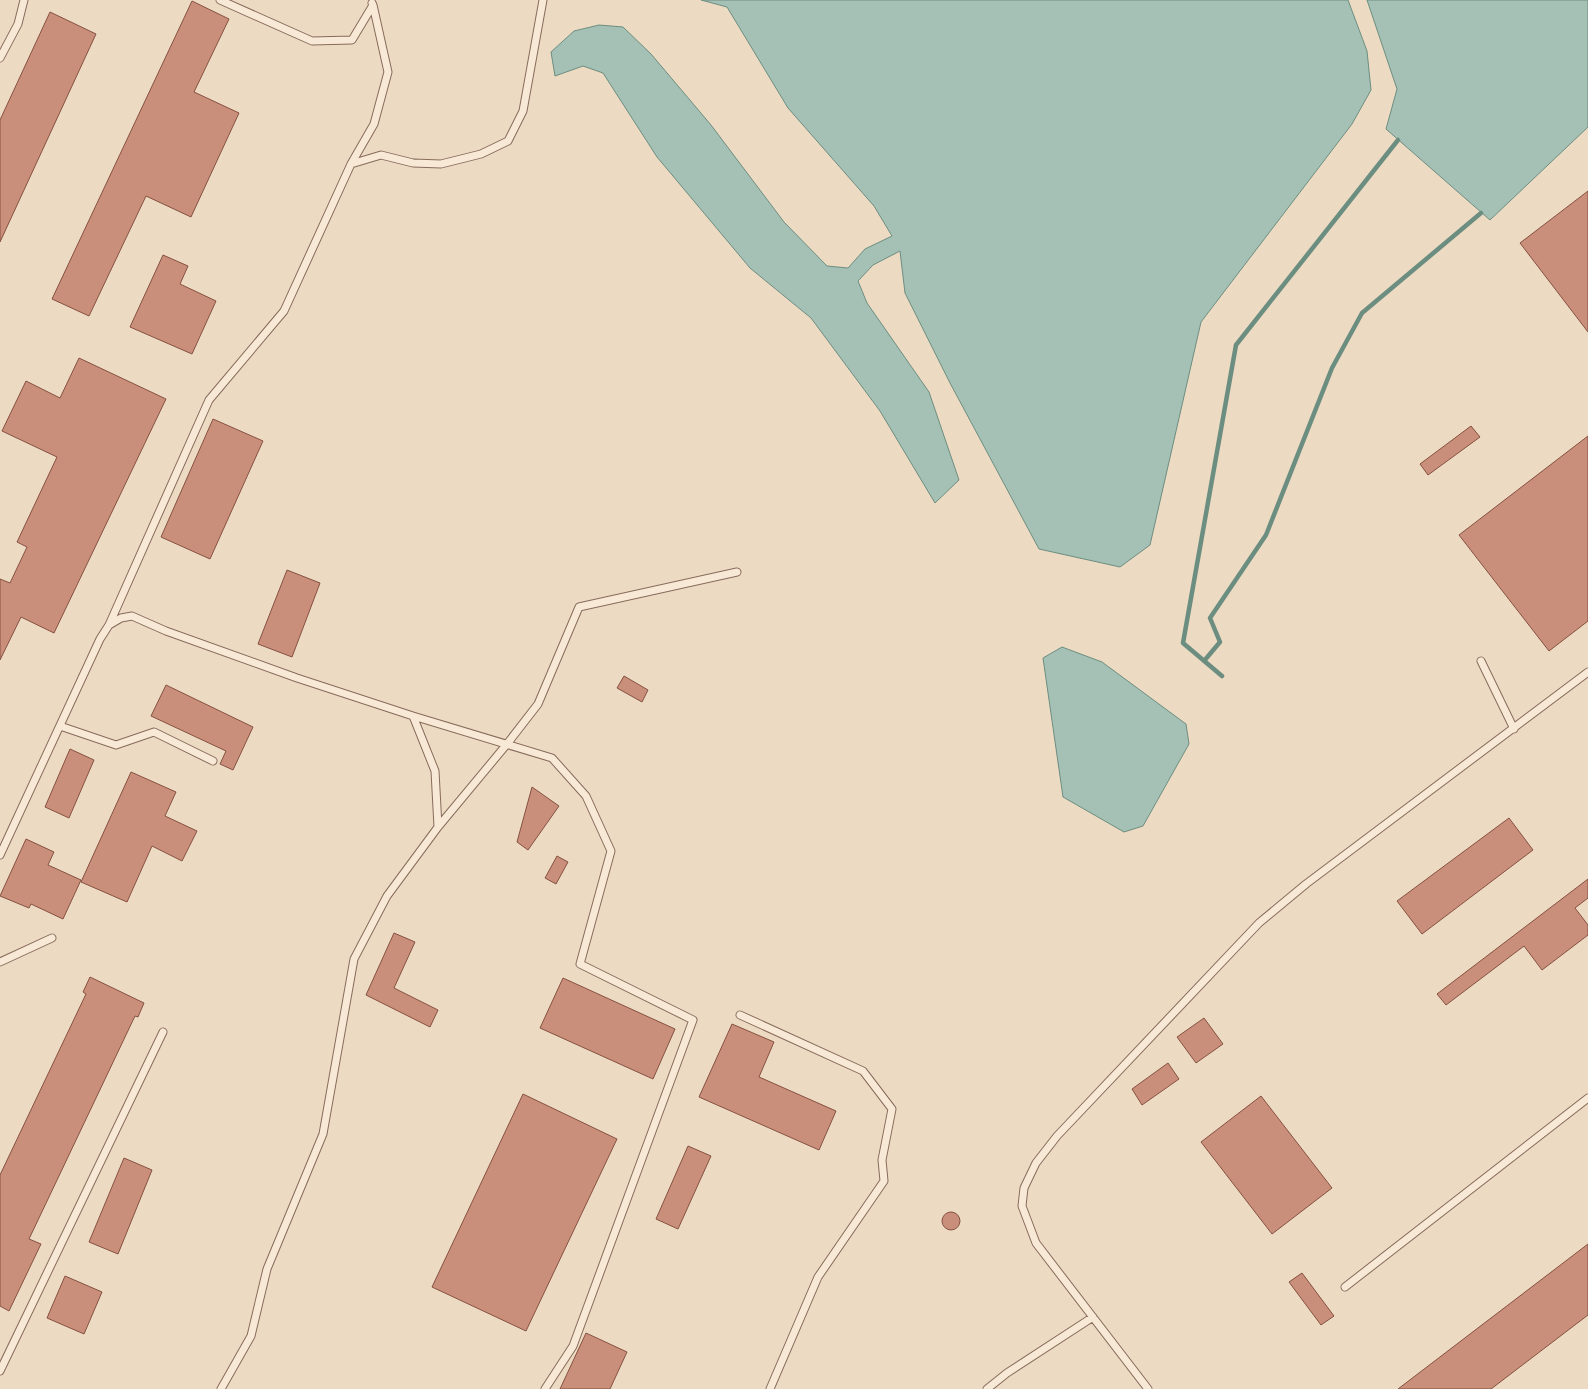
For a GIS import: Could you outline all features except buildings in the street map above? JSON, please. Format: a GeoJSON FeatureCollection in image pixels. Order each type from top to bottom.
{"type":"FeatureCollection","features":[{"type":"Feature","properties":{"kind":"lane"},"geometry":{"type":"LineString","coordinates":[[0,58],[18,24],[24,0]]}},
{"type":"Feature","properties":{"kind":"lane"},"geometry":{"type":"LineString","coordinates":[[220,0],[312,41],[352,40],[372,2]]}},
{"type":"Feature","properties":{"kind":"lane"},"geometry":{"type":"LineString","coordinates":[[351,164],[381,155],[413,164],[441,164],[481,154],[508,141],[523,111],[543,0]]}},
{"type":"Feature","properties":{"kind":"lane"},"geometry":{"type":"LineString","coordinates":[[0,856],[100,639],[109,625],[209,400],[284,311],[351,164],[374,124],[388,72],[372,2]]}},
{"type":"Feature","properties":{"kind":"lane"},"geometry":{"type":"LineString","coordinates":[[221,1389],[251,1336],[267,1268],[323,1134],[354,959],[386,896],[438,827],[538,704],[578,607],[737,572]]}},
{"type":"Feature","properties":{"kind":"lane"},"geometry":{"type":"LineString","coordinates":[[109,625],[121,618],[132,616],[166,631],[288,674],[413,716],[552,758],[586,796],[611,851],[580,964],[693,1020],[573,1346],[545,1389]]}},
{"type":"Feature","properties":{"kind":"lane"},"geometry":{"type":"LineString","coordinates":[[1481,661],[1514,729]]}},
{"type":"Feature","properties":{"kind":"lane"},"geometry":{"type":"LineString","coordinates":[[1148,1389],[1036,1243],[1022,1206],[1024,1188],[1036,1163],[1057,1136],[1259,923],[1306,884],[1588,672]]}},
{"type":"Feature","properties":{"kind":"lane"},"geometry":{"type":"LineString","coordinates":[[413,716],[435,771],[438,827]]}},
{"type":"Feature","properties":{"kind":"lane"},"geometry":{"type":"LineString","coordinates":[[60,726],[116,744],[154,732],[213,761]]}},
{"type":"Feature","properties":{"kind":"lane"},"geometry":{"type":"LineString","coordinates":[[0,962],[52,938]]}},
{"type":"Feature","properties":{"kind":"lane"},"geometry":{"type":"LineString","coordinates":[[740,1015],[863,1072],[892,1109],[882,1160],[884,1181],[818,1277],[770,1389]]}},
{"type":"Feature","properties":{"kind":"lane"},"geometry":{"type":"LineString","coordinates":[[0,1371],[163,1032]]}},
{"type":"Feature","properties":{"kind":"lane"},"geometry":{"type":"LineString","coordinates":[[1345,1287],[1588,1098]]}},
{"type":"Feature","properties":{"kind":"lane"},"geometry":{"type":"LineString","coordinates":[[987,1389],[1007,1373],[1093,1317]]}},
{"type":"Feature","properties":{"kind":"shaded area"},"geometry":{"type":"Polygon","coordinates":[[[701,0],[1348,0],[1367,51],[1371,90],[1352,124],[1201,322],[1150,545],[1120,567],[1039,549],[950,383],[905,293],[900,251],[873,265],[858,281],[867,303],[929,392],[959,480],[935,503],[880,411],[811,318],[750,268],[657,157],[603,73],[583,66],[555,76],[551,52],[574,31],[599,25],[623,27],[651,54],[711,125],[784,222],[827,266],[848,268],[865,249],[892,236],[874,206],[788,108],[727,7],[701,0]]]}},
{"type":"Feature","properties":{"kind":"shaded area"},"geometry":{"type":"Polygon","coordinates":[[[1367,0],[1588,0],[1588,127],[1490,220],[1386,129],[1397,89],[1367,0]]]}},
{"type":"Feature","properties":{"kind":"shaded area"},"geometry":{"type":"Polygon","coordinates":[[[1062,647],[1102,662],[1186,724],[1189,744],[1143,826],[1124,832],[1063,797],[1043,658],[1062,647]]]}},
{"type":"Feature","properties":{"kind":"waterway"},"geometry":{"type":"LineString","coordinates":[[1222,676],[1183,643],[1236,345],[1398,140]]}},
{"type":"Feature","properties":{"kind":"waterway"},"geometry":{"type":"LineString","coordinates":[[1204,661],[1220,642],[1210,618],[1266,535],[1332,368],[1362,313],[1481,213]]}}]}
